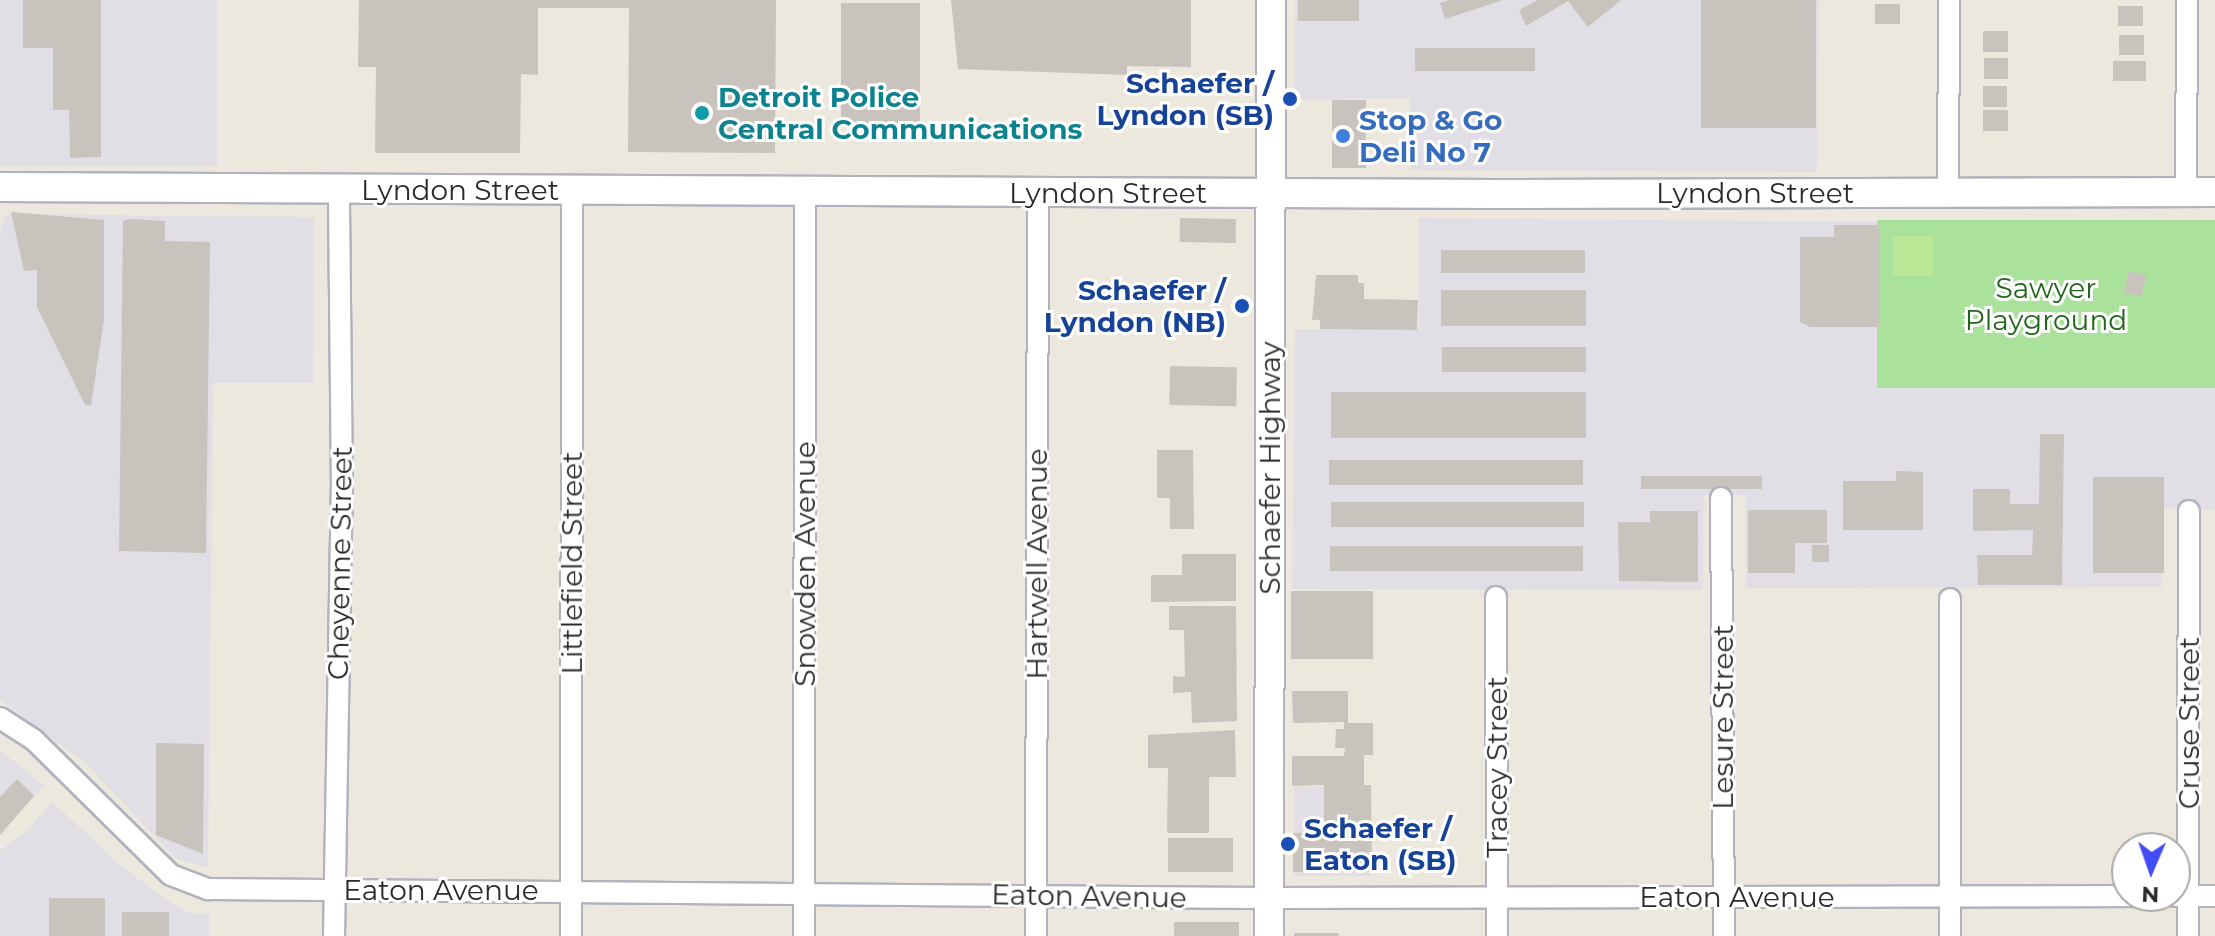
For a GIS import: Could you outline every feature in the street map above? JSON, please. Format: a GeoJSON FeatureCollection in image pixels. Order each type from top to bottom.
{"type":"FeatureCollection","features":[{"type":"Feature","properties":{"kind":"street","name":"Schaefer Highway"},"geometry":{"type":"LineString","coordinates":[[1269,936],[1271,0]]}},
{"type":"Feature","properties":{"kind":"street"},"geometry":{"type":"LineString","coordinates":[[1948,193],[1949,0]]}},
{"type":"Feature","properties":{"kind":"street"},"geometry":{"type":"LineString","coordinates":[[2186,192],[2187,0]]}},
{"type":"Feature","properties":{"kind":"street","name":"Lyndon Street"},"geometry":{"type":"LineString","coordinates":[[0,187],[1270,194],[2215,192]]}},
{"type":"Feature","properties":{"kind":"street","name":"Cheyenne Street"},"geometry":{"type":"LineString","coordinates":[[334,936],[342,489],[339,189]]}},
{"type":"Feature","properties":{"kind":"street","name":"Littlefield Street"},"geometry":{"type":"LineString","coordinates":[[571,936],[572,190]]}},
{"type":"Feature","properties":{"kind":"street","name":"Snowden Avenue"},"geometry":{"type":"LineString","coordinates":[[804,936],[805,191]]}},
{"type":"Feature","properties":{"kind":"street","name":"Hartwell Avenue"},"geometry":{"type":"LineString","coordinates":[[1036,936],[1038,192]]}},
{"type":"Feature","properties":{"kind":"street","name":"Lesure Street"},"geometry":{"type":"LineString","coordinates":[[1721,498],[1724,936]]}},
{"type":"Feature","properties":{"kind":"street","name":"Cruse Street"},"geometry":{"type":"LineString","coordinates":[[2183,832],[2189,511]]}},
{"type":"Feature","properties":{"kind":"street","name":"Tracey Street"},"geometry":{"type":"LineString","coordinates":[[1496,597],[1497,936]]}},
{"type":"Feature","properties":{"kind":"street"},"geometry":{"type":"LineString","coordinates":[[1950,599],[1950,936]]}},
{"type":"Feature","properties":{"kind":"street","name":"Eaton Avenue"},"geometry":{"type":"LineString","coordinates":[[0,718],[34,740],[180,880],[208,889],[1269,898],[2111,896]]}},
{"type":"Feature","properties":{"kind":"street"},"geometry":{"type":"LineString","coordinates":[[2191,896],[2215,896]]}},
{"type":"Feature","properties":{"kind":"street","name":"Cruse Street"},"geometry":{"type":"LineString","coordinates":[[2184,912],[2188,936]]}},
{"type":"Feature","properties":{"kind":"shaded area"},"geometry":{"type":"Polygon","coordinates":[[[0,0],[217,0],[217,166],[0,166],[0,0]]]}},
{"type":"Feature","properties":{"kind":"shaded area"},"geometry":{"type":"Polygon","coordinates":[[[1295,0],[1819,0],[1817,172],[1411,170],[1410,98],[1294,100],[1295,0]]]}},
{"type":"Feature","properties":{"kind":"shaded area"},"geometry":{"type":"Polygon","coordinates":[[[6,214],[314,217],[313,383],[213,383],[208,868],[177,859],[83,761],[0,700],[0,232],[6,214]]]}},
{"type":"Feature","properties":{"kind":"shaded area"},"geometry":{"type":"Polygon","coordinates":[[[1419,218],[1877,222],[1878,387],[2215,388],[2215,509],[2162,508],[2162,587],[1746,588],[1746,495],[1704,495],[1703,590],[1292,589],[1295,329],[1419,329],[1419,218]]]}},
{"type":"Feature","properties":{"kind":"shaded area"},"geometry":{"type":"Polygon","coordinates":[[[0,750],[44,786],[0,832],[0,750]]]}},
{"type":"Feature","properties":{"kind":"shaded area"},"geometry":{"type":"Polygon","coordinates":[[[1294,787],[1371,787],[1371,876],[1294,876],[1294,787]]]}},
{"type":"Feature","properties":{"kind":"shaded area"},"geometry":{"type":"Polygon","coordinates":[[[52,801],[117,863],[168,901],[191,913],[209,914],[209,936],[0,936],[0,851],[30,828],[52,801]]]}},
{"type":"Feature","properties":{"kind":"green space","name":"Sawyer Playground"},"geometry":{"type":"Polygon","coordinates":[[[1877,220],[2215,220],[2215,388],[1877,388],[1877,220]]]}},
{"type":"Feature","properties":{"kind":"green space"},"geometry":{"type":"Polygon","coordinates":[[[1893,236],[1933,236],[1933,276],[1893,276],[1893,236]]]}},
{"type":"Feature","properties":{"kind":"building"},"geometry":{"type":"Polygon","coordinates":[[[23,0],[101,0],[101,157],[70,158],[69,110],[53,110],[53,48],[23,48],[23,0]]]}},
{"type":"Feature","properties":{"kind":"building","name":"Detroit Police Central Communications"},"geometry":{"type":"Polygon","coordinates":[[[359,0],[776,0],[775,153],[628,152],[629,8],[538,8],[538,75],[521,74],[520,153],[375,153],[376,67],[358,67],[359,0]]]}},
{"type":"Feature","properties":{"kind":"building"},"geometry":{"type":"Polygon","coordinates":[[[951,0],[1191,0],[1191,67],[1127,66],[1127,75],[958,69],[951,0]]]}},
{"type":"Feature","properties":{"kind":"building"},"geometry":{"type":"Polygon","coordinates":[[[1298,0],[1359,0],[1359,21],[1298,21],[1298,0]]]}},
{"type":"Feature","properties":{"kind":"building"},"geometry":{"type":"Polygon","coordinates":[[[1450,0],[1503,0],[1445,19],[1440,3],[1450,0]]]}},
{"type":"Feature","properties":{"kind":"building"},"geometry":{"type":"Polygon","coordinates":[[[1538,0],[1621,0],[1588,27],[1568,1],[1526,26],[1519,10],[1538,0]]]}},
{"type":"Feature","properties":{"kind":"building"},"geometry":{"type":"Polygon","coordinates":[[[1701,0],[1816,0],[1816,128],[1701,128],[1701,0]]]}},
{"type":"Feature","properties":{"kind":"building"},"geometry":{"type":"Polygon","coordinates":[[[841,3],[920,3],[920,127],[841,127],[841,3]]]}},
{"type":"Feature","properties":{"kind":"building"},"geometry":{"type":"Polygon","coordinates":[[[1875,4],[1900,4],[1900,24],[1875,24],[1875,4]]]}},
{"type":"Feature","properties":{"kind":"building"},"geometry":{"type":"Polygon","coordinates":[[[2118,6],[2143,6],[2143,26],[2118,26],[2118,6]]]}},
{"type":"Feature","properties":{"kind":"building"},"geometry":{"type":"Polygon","coordinates":[[[1983,31],[2008,31],[2008,52],[1983,52],[1983,31]]]}},
{"type":"Feature","properties":{"kind":"building"},"geometry":{"type":"Polygon","coordinates":[[[2119,35],[2144,35],[2144,55],[2119,55],[2119,35]]]}},
{"type":"Feature","properties":{"kind":"building"},"geometry":{"type":"Polygon","coordinates":[[[1415,48],[1535,48],[1535,71],[1415,71],[1415,48]]]}},
{"type":"Feature","properties":{"kind":"building"},"geometry":{"type":"Polygon","coordinates":[[[1984,58],[2008,58],[2008,79],[1984,79],[1984,58]]]}},
{"type":"Feature","properties":{"kind":"building"},"geometry":{"type":"Polygon","coordinates":[[[2113,61],[2146,61],[2146,81],[2113,81],[2113,61]]]}},
{"type":"Feature","properties":{"kind":"building"},"geometry":{"type":"Polygon","coordinates":[[[1983,86],[2007,86],[2007,107],[1983,107],[1983,86]]]}},
{"type":"Feature","properties":{"kind":"building"},"geometry":{"type":"Polygon","coordinates":[[[1332,100],[1366,100],[1366,168],[1332,168],[1332,100]]]}},
{"type":"Feature","properties":{"kind":"building"},"geometry":{"type":"Polygon","coordinates":[[[1983,110],[2008,110],[2008,131],[1983,131],[1983,110]]]}},
{"type":"Feature","properties":{"kind":"building"},"geometry":{"type":"Polygon","coordinates":[[[11,212],[104,220],[104,320],[91,405],[85,405],[37,307],[37,270],[24,271],[11,212]]]}},
{"type":"Feature","properties":{"kind":"building"},"geometry":{"type":"Polygon","coordinates":[[[1180,218],[1236,219],[1236,243],[1180,242],[1180,218]]]}},
{"type":"Feature","properties":{"kind":"building"},"geometry":{"type":"Polygon","coordinates":[[[123,221],[165,221],[165,241],[210,242],[206,553],[119,551],[123,221]]]}},
{"type":"Feature","properties":{"kind":"building"},"geometry":{"type":"Polygon","coordinates":[[[1834,225],[1879,225],[1879,327],[1810,327],[1800,322],[1800,237],[1834,237],[1834,225]]]}},
{"type":"Feature","properties":{"kind":"building"},"geometry":{"type":"Polygon","coordinates":[[[1441,250],[1585,250],[1585,273],[1441,273],[1441,250]]]}},
{"type":"Feature","properties":{"kind":"building"},"geometry":{"type":"Polygon","coordinates":[[[2129,271],[2147,275],[2142,296],[2124,292],[2129,271]]]}},
{"type":"Feature","properties":{"kind":"building"},"geometry":{"type":"Polygon","coordinates":[[[1316,275],[1358,275],[1358,283],[1364,283],[1364,299],[1418,300],[1417,330],[1320,329],[1320,320],[1312,320],[1316,275]]]}},
{"type":"Feature","properties":{"kind":"building"},"geometry":{"type":"Polygon","coordinates":[[[1441,290],[1586,290],[1586,326],[1441,326],[1441,290]]]}},
{"type":"Feature","properties":{"kind":"building"},"geometry":{"type":"Polygon","coordinates":[[[1442,347],[1586,347],[1586,372],[1442,372],[1442,347]]]}},
{"type":"Feature","properties":{"kind":"building"},"geometry":{"type":"Polygon","coordinates":[[[1170,366],[1237,367],[1236,406],[1169,405],[1170,366]]]}},
{"type":"Feature","properties":{"kind":"building"},"geometry":{"type":"Polygon","coordinates":[[[1331,392],[1586,392],[1586,438],[1331,438],[1331,392]]]}},
{"type":"Feature","properties":{"kind":"building"},"geometry":{"type":"Polygon","coordinates":[[[2040,434],[2064,434],[2062,585],[1978,585],[1977,555],[2032,555],[2033,530],[1973,531],[1973,489],[2010,489],[2010,504],[2039,504],[2040,434]]]}},
{"type":"Feature","properties":{"kind":"building"},"geometry":{"type":"Polygon","coordinates":[[[1157,450],[1193,450],[1194,529],[1170,529],[1170,498],[1157,498],[1157,450]]]}},
{"type":"Feature","properties":{"kind":"building"},"geometry":{"type":"Polygon","coordinates":[[[1329,460],[1583,460],[1583,485],[1329,485],[1329,460]]]}},
{"type":"Feature","properties":{"kind":"building"},"geometry":{"type":"Polygon","coordinates":[[[1896,471],[1923,472],[1923,530],[1843,530],[1843,481],[1896,481],[1896,471]]]}},
{"type":"Feature","properties":{"kind":"building"},"geometry":{"type":"Polygon","coordinates":[[[1641,476],[1762,476],[1762,489],[1641,489],[1641,476]]]}},
{"type":"Feature","properties":{"kind":"building"},"geometry":{"type":"Polygon","coordinates":[[[2093,477],[2164,477],[2164,573],[2093,573],[2093,477]]]}},
{"type":"Feature","properties":{"kind":"building"},"geometry":{"type":"Polygon","coordinates":[[[1331,502],[1584,502],[1584,527],[1331,527],[1331,502]]]}},
{"type":"Feature","properties":{"kind":"building"},"geometry":{"type":"Polygon","coordinates":[[[1748,510],[1827,510],[1827,543],[1795,543],[1795,573],[1748,573],[1748,510]]]}},
{"type":"Feature","properties":{"kind":"building"},"geometry":{"type":"Polygon","coordinates":[[[1650,511],[1698,511],[1698,582],[1619,581],[1618,522],[1650,522],[1650,511]]]}},
{"type":"Feature","properties":{"kind":"building"},"geometry":{"type":"Polygon","coordinates":[[[1812,545],[1829,545],[1829,562],[1812,562],[1812,545]]]}},
{"type":"Feature","properties":{"kind":"building"},"geometry":{"type":"Polygon","coordinates":[[[1330,546],[1583,546],[1583,571],[1330,571],[1330,546]]]}},
{"type":"Feature","properties":{"kind":"building"},"geometry":{"type":"Polygon","coordinates":[[[1182,554],[1236,554],[1236,601],[1151,602],[1151,575],[1182,575],[1182,554]]]}},
{"type":"Feature","properties":{"kind":"building"},"geometry":{"type":"Polygon","coordinates":[[[1291,591],[1373,591],[1373,659],[1291,659],[1291,591]]]}},
{"type":"Feature","properties":{"kind":"building"},"geometry":{"type":"Polygon","coordinates":[[[1169,606],[1236,606],[1237,721],[1192,723],[1191,692],[1173,693],[1173,676],[1185,677],[1184,630],[1169,630],[1169,606]]]}},
{"type":"Feature","properties":{"kind":"building"},"geometry":{"type":"Polygon","coordinates":[[[1292,691],[1348,691],[1348,723],[1373,723],[1373,755],[1364,755],[1364,785],[1371,785],[1372,872],[1293,872],[1293,833],[1324,833],[1324,785],[1292,786],[1292,756],[1344,756],[1345,748],[1335,748],[1336,729],[1344,729],[1344,722],[1293,723],[1292,691]]]}},
{"type":"Feature","properties":{"kind":"building"},"geometry":{"type":"Polygon","coordinates":[[[1235,730],[1236,777],[1209,777],[1209,833],[1167,833],[1168,768],[1148,768],[1148,735],[1235,730]]]}},
{"type":"Feature","properties":{"kind":"building"},"geometry":{"type":"Polygon","coordinates":[[[156,743],[204,744],[203,854],[156,835],[156,743]]]}},
{"type":"Feature","properties":{"kind":"building"},"geometry":{"type":"Polygon","coordinates":[[[17,779],[34,796],[0,835],[0,797],[17,779]]]}},
{"type":"Feature","properties":{"kind":"building"},"geometry":{"type":"Polygon","coordinates":[[[1168,838],[1233,838],[1233,872],[1168,872],[1168,838]]]}},
{"type":"Feature","properties":{"kind":"building"},"geometry":{"type":"Polygon","coordinates":[[[49,898],[105,898],[105,936],[49,936],[49,898]]]}},
{"type":"Feature","properties":{"kind":"building"},"geometry":{"type":"Polygon","coordinates":[[[122,912],[169,912],[169,936],[122,936],[122,912]]]}},
{"type":"Feature","properties":{"kind":"building"},"geometry":{"type":"Polygon","coordinates":[[[1174,922],[1239,922],[1239,936],[1174,936],[1174,922]]]}},
{"type":"Feature","properties":{"kind":"building"},"geometry":{"type":"Polygon","coordinates":[[[1294,933],[1339,933],[1339,936],[1294,936],[1294,933]]]}},
{"type":"Feature","properties":{"kind":"place","name":"Schaefer / Lyndon (SB)"},"geometry":{"type":"Point","coordinates":[1290,99]}},
{"type":"Feature","properties":{"kind":"place","name":"Detroit Police Central Communications"},"geometry":{"type":"Point","coordinates":[702,113]}},
{"type":"Feature","properties":{"kind":"place","name":"Stop & Go Deli No 7"},"geometry":{"type":"Point","coordinates":[1343,136]}},
{"type":"Feature","properties":{"kind":"place","name":"Schaefer / Lyndon (NB)"},"geometry":{"type":"Point","coordinates":[1242,306]}},
{"type":"Feature","properties":{"kind":"place","name":"Schaefer / Eaton (SB)"},"geometry":{"type":"Point","coordinates":[1288,844]}}]}
